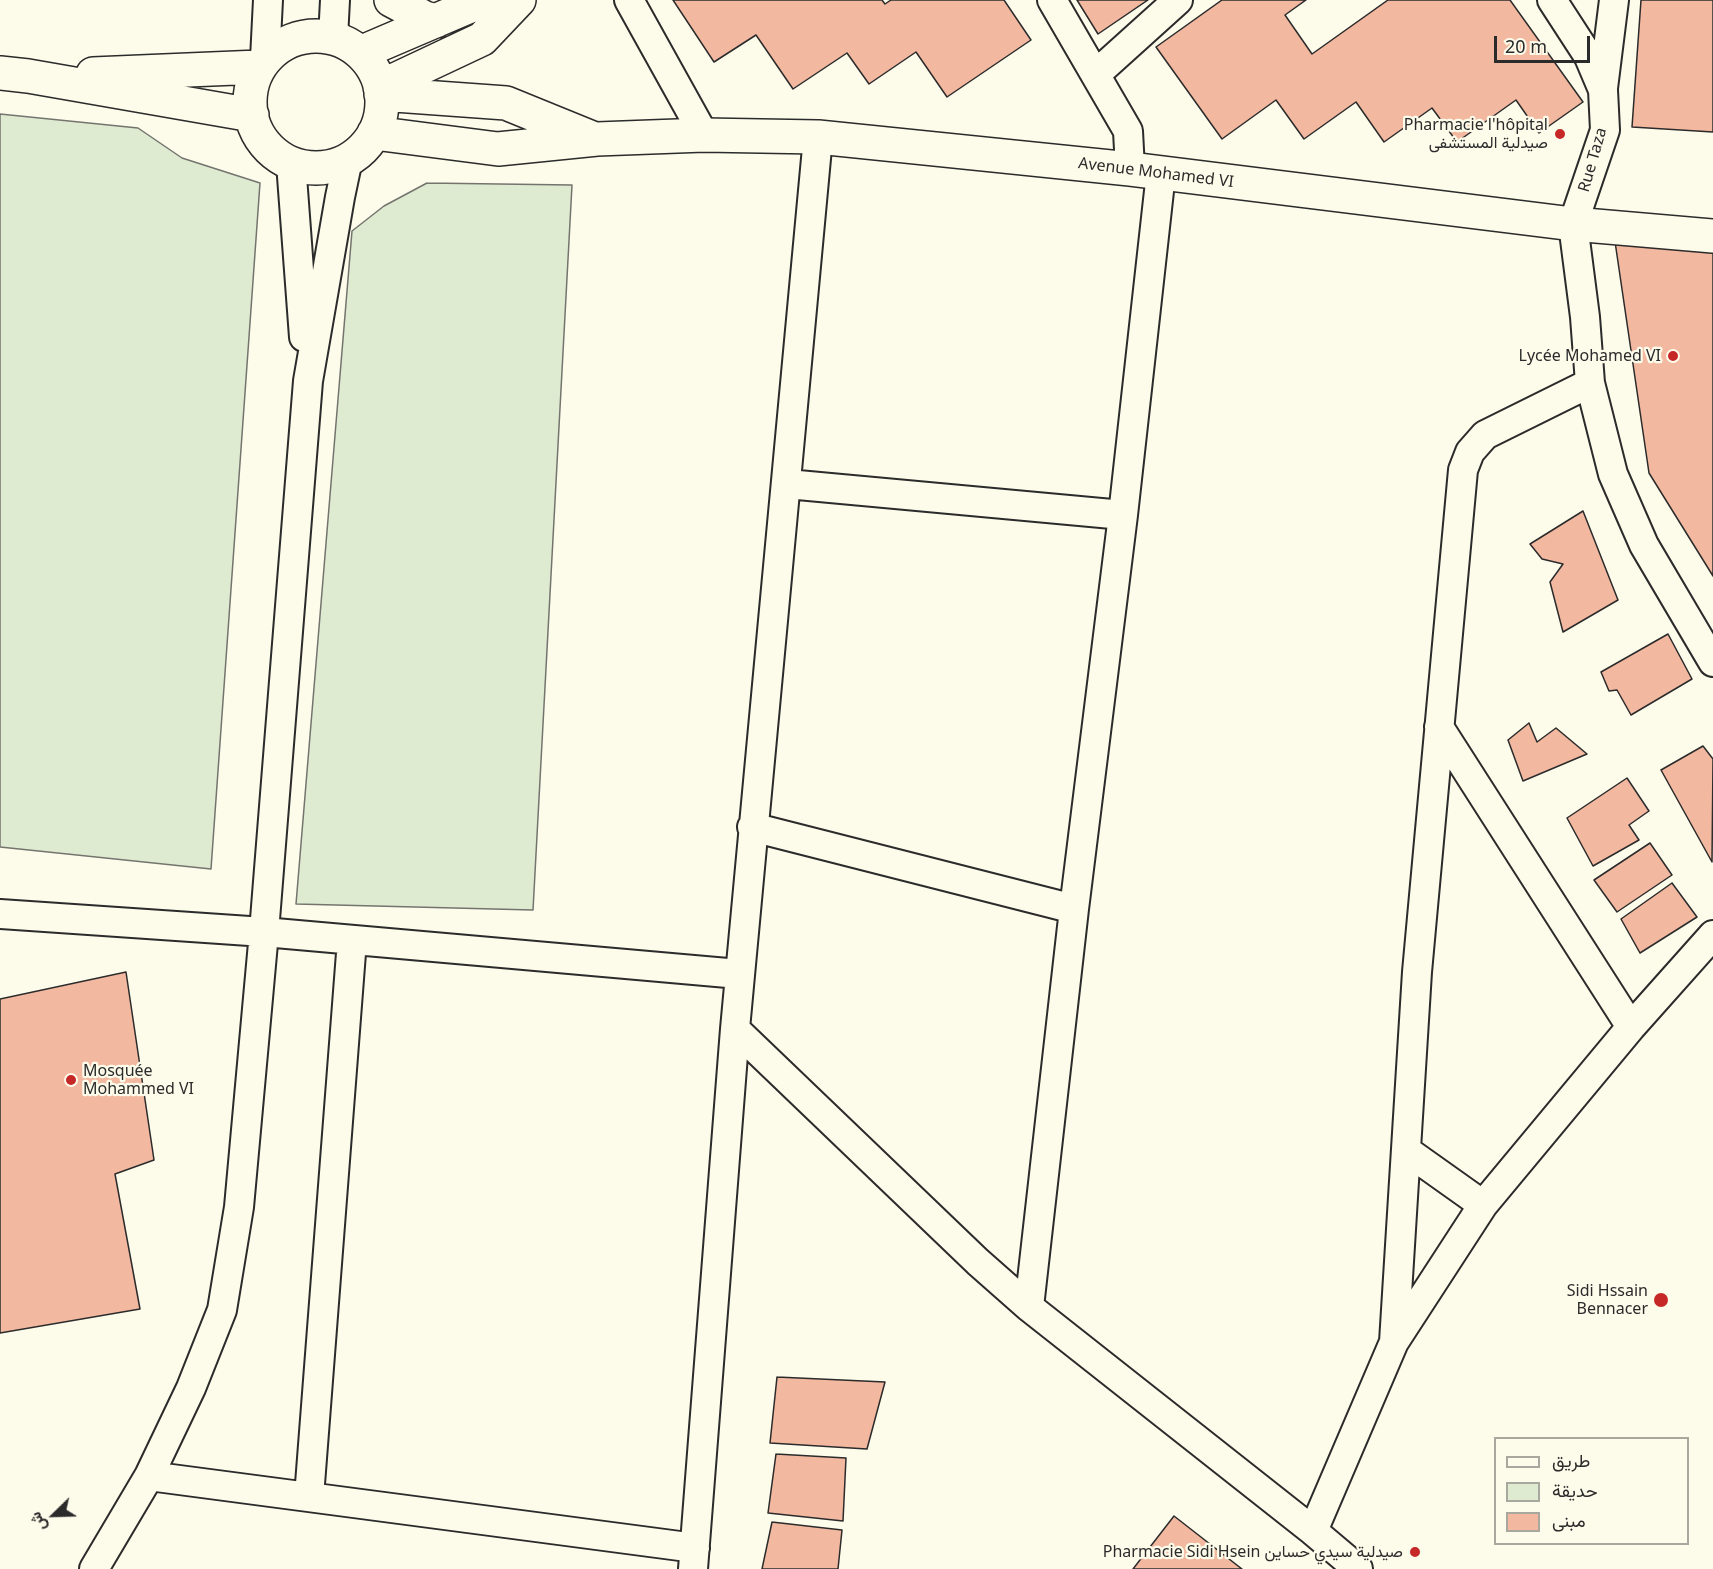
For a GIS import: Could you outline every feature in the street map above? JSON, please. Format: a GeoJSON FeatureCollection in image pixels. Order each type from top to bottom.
{"type":"FeatureCollection","features":[{"type":"Feature","properties":{"kind":"main road"},"geometry":{"type":"LineString","coordinates":[[391,0],[425,18],[436,21]]}},
{"type":"Feature","properties":{"kind":"main road"},"geometry":{"type":"LineString","coordinates":[[346,45],[436,21],[484,0]]}},
{"type":"Feature","properties":{"kind":"main road"},"geometry":{"type":"LineString","coordinates":[[380,91],[482,39],[519,0]]}},
{"type":"Feature","properties":{"kind":"main road"},"geometry":{"type":"LineString","coordinates":[[309,36],[346,45],[369,63],[380,91],[381,114],[374,133],[359,152],[348,159],[326,167],[291,163],[271,150],[261,138],[252,116],[251,91],[262,63],[274,50],[297,38],[309,36]]}},
{"type":"Feature","properties":{"kind":"main road"},"geometry":{"type":"LineString","coordinates":[[14,75],[262,63]]}},
{"type":"Feature","properties":{"kind":"main road"},"geometry":{"type":"LineString","coordinates":[[14,75],[252,116]]}},
{"type":"Feature","properties":{"kind":"main road"},"geometry":{"type":"LineString","coordinates":[[380,91],[506,103],[597,139]]}},
{"type":"Feature","properties":{"kind":"main road","name":"Avenue Mohamed VI"},"geometry":{"type":"LineString","coordinates":[[374,133],[498,149],[597,139],[704,135],[818,137],[1145,171],[1573,224],[1713,236]]}},
{"type":"Feature","properties":{"kind":"street"},"geometry":{"type":"LineString","coordinates":[[262,63],[268,0]]}},
{"type":"Feature","properties":{"kind":"street"},"geometry":{"type":"LineString","coordinates":[[335,0],[346,45]]}},
{"type":"Feature","properties":{"kind":"street"},"geometry":{"type":"LineString","coordinates":[[629,0],[704,135]]}},
{"type":"Feature","properties":{"kind":"street"},"geometry":{"type":"LineString","coordinates":[[1029,1307],[1074,909],[1123,515],[1145,171],[1128,131],[1052,0]]}},
{"type":"Feature","properties":{"kind":"street"},"geometry":{"type":"LineString","coordinates":[[1096,74],[1178,0]]}},
{"type":"Feature","properties":{"kind":"street","name":"Rue Taza"},"geometry":{"type":"LineString","coordinates":[[1552,0],[1589,57],[1603,90],[1605,130],[1573,224]]}},
{"type":"Feature","properties":{"kind":"street"},"geometry":{"type":"LineString","coordinates":[[1603,90],[1614,0]]}},
{"type":"Feature","properties":{"kind":"street"},"geometry":{"type":"LineString","coordinates":[[149,1476],[309,1497],[694,1558],[739,974],[818,137]]}},
{"type":"Feature","properties":{"kind":"street"},"geometry":{"type":"LineString","coordinates":[[94,1569],[149,1476],[191,1388],[222,1310],[239,1207],[264,932],[308,381],[348,159]]}},
{"type":"Feature","properties":{"kind":"street"},"geometry":{"type":"LineString","coordinates":[[291,163],[308,381]]}},
{"type":"Feature","properties":{"kind":"street"},"geometry":{"type":"LineString","coordinates":[[1573,224],[1585,317],[1590,383],[1613,474],[1644,545],[1713,662]]}},
{"type":"Feature","properties":{"kind":"street"},"geometry":{"type":"LineString","coordinates":[[1394,1342],[1417,972],[1463,470],[1470,452],[1485,435],[1590,383]]}},
{"type":"Feature","properties":{"kind":"street"},"geometry":{"type":"LineString","coordinates":[[787,484],[1123,515]]}},
{"type":"Feature","properties":{"kind":"street"},"geometry":{"type":"LineString","coordinates":[[1439,727],[1631,1027]]}},
{"type":"Feature","properties":{"kind":"street"},"geometry":{"type":"LineString","coordinates":[[752,827],[1074,909]]}},
{"type":"Feature","properties":{"kind":"street"},"geometry":{"type":"LineString","coordinates":[[0,914],[264,932],[739,974]]}},
{"type":"Feature","properties":{"kind":"street"},"geometry":{"type":"LineString","coordinates":[[1313,1531],[1394,1342],[1483,1205],[1631,1027],[1713,935]]}},
{"type":"Feature","properties":{"kind":"street"},"geometry":{"type":"LineString","coordinates":[[309,1497],[352,940]]}},
{"type":"Feature","properties":{"kind":"street"},"geometry":{"type":"LineString","coordinates":[[735,1029],[978,1262],[1029,1307],[1358,1569]]}},
{"type":"Feature","properties":{"kind":"street"},"geometry":{"type":"LineString","coordinates":[[1407,1151],[1483,1205]]}},
{"type":"Feature","properties":{"kind":"green space"},"geometry":{"type":"Polygon","coordinates":[[[0,114],[138,128],[182,158],[260,183],[211,869],[0,847],[0,114]]]}},
{"type":"Feature","properties":{"kind":"green space"},"geometry":{"type":"Polygon","coordinates":[[[427,183],[572,185],[533,910],[296,904],[352,231],[384,206],[427,183]]]}},
{"type":"Feature","properties":{"kind":"building"},"geometry":{"type":"Polygon","coordinates":[[[673,0],[882,0],[885,4],[891,0],[1004,0],[1031,40],[947,97],[916,52],[869,84],[847,53],[793,89],[756,35],[714,62],[673,0]]]}},
{"type":"Feature","properties":{"kind":"building"},"geometry":{"type":"Polygon","coordinates":[[[1077,0],[1148,0],[1098,34],[1077,0]]]}},
{"type":"Feature","properties":{"kind":"building"},"geometry":{"type":"Polygon","coordinates":[[[1222,0],[1306,0],[1285,15],[1312,54],[1388,0],[1510,0],[1583,102],[1539,133],[1516,100],[1457,142],[1432,108],[1384,142],[1356,102],[1304,139],[1276,100],[1222,139],[1156,47],[1222,0]]]}},
{"type":"Feature","properties":{"kind":"building"},"geometry":{"type":"Polygon","coordinates":[[[1641,0],[1713,0],[1713,132],[1632,127],[1641,0]]]}},
{"type":"Feature","properties":{"kind":"building","name":"Lycée Mohamed VI"},"geometry":{"type":"Polygon","coordinates":[[[1613,228],[1713,239],[1713,576],[1649,473],[1613,228]]]}},
{"type":"Feature","properties":{"kind":"building"},"geometry":{"type":"Polygon","coordinates":[[[1583,511],[1618,600],[1563,632],[1550,582],[1563,564],[1542,559],[1530,544],[1583,511]]]}},
{"type":"Feature","properties":{"kind":"building"},"geometry":{"type":"Polygon","coordinates":[[[1668,634],[1692,679],[1631,715],[1617,690],[1609,691],[1601,672],[1668,634]]]}},
{"type":"Feature","properties":{"kind":"building"},"geometry":{"type":"Polygon","coordinates":[[[1529,723],[1537,742],[1556,728],[1587,754],[1523,781],[1508,740],[1529,723]]]}},
{"type":"Feature","properties":{"kind":"building"},"geometry":{"type":"Polygon","coordinates":[[[1703,746],[1713,759],[1712,862],[1661,770],[1703,746]]]}},
{"type":"Feature","properties":{"kind":"building"},"geometry":{"type":"Polygon","coordinates":[[[1627,778],[1649,811],[1629,825],[1639,840],[1593,866],[1567,818],[1627,778]]]}},
{"type":"Feature","properties":{"kind":"building"},"geometry":{"type":"Polygon","coordinates":[[[1650,843],[1672,875],[1617,912],[1594,880],[1650,843]]]}},
{"type":"Feature","properties":{"kind":"building"},"geometry":{"type":"Polygon","coordinates":[[[1672,883],[1697,917],[1640,953],[1621,919],[1672,883]]]}},
{"type":"Feature","properties":{"kind":"building","name":"Mosquée Mohammed VI"},"geometry":{"type":"Polygon","coordinates":[[[126,972],[154,1160],[115,1174],[140,1309],[0,1333],[0,999],[126,972]]]}},
{"type":"Feature","properties":{"kind":"building"},"geometry":{"type":"Polygon","coordinates":[[[777,1377],[885,1382],[867,1449],[770,1443],[777,1377]]]}},
{"type":"Feature","properties":{"kind":"building"},"geometry":{"type":"Polygon","coordinates":[[[776,1454],[846,1458],[843,1521],[768,1513],[776,1454]]]}},
{"type":"Feature","properties":{"kind":"building"},"geometry":{"type":"Polygon","coordinates":[[[1174,1516],[1242,1569],[1133,1569],[1174,1516]]]}},
{"type":"Feature","properties":{"kind":"building"},"geometry":{"type":"Polygon","coordinates":[[[772,1522],[842,1530],[838,1569],[762,1569],[772,1522]]]}},
{"type":"Feature","properties":{"kind":"place","name":"Pharmacie l'hôpital صيدلية المستشفى"},"geometry":{"type":"Point","coordinates":[1560,134]}},
{"type":"Feature","properties":{"kind":"place","name":"Lycée Mohamed VI"},"geometry":{"type":"Point","coordinates":[1673,356]}},
{"type":"Feature","properties":{"kind":"place","name":"Mosquée Mohammed VI"},"geometry":{"type":"Point","coordinates":[71,1080]}},
{"type":"Feature","properties":{"kind":"place","name":"Sidi Hssain Bennacer"},"geometry":{"type":"Point","coordinates":[1661,1300]}},
{"type":"Feature","properties":{"kind":"place","name":"Pharmacie Sidi Hsein صيدلية سيدي حساين"},"geometry":{"type":"Point","coordinates":[1415,1552]}}]}
